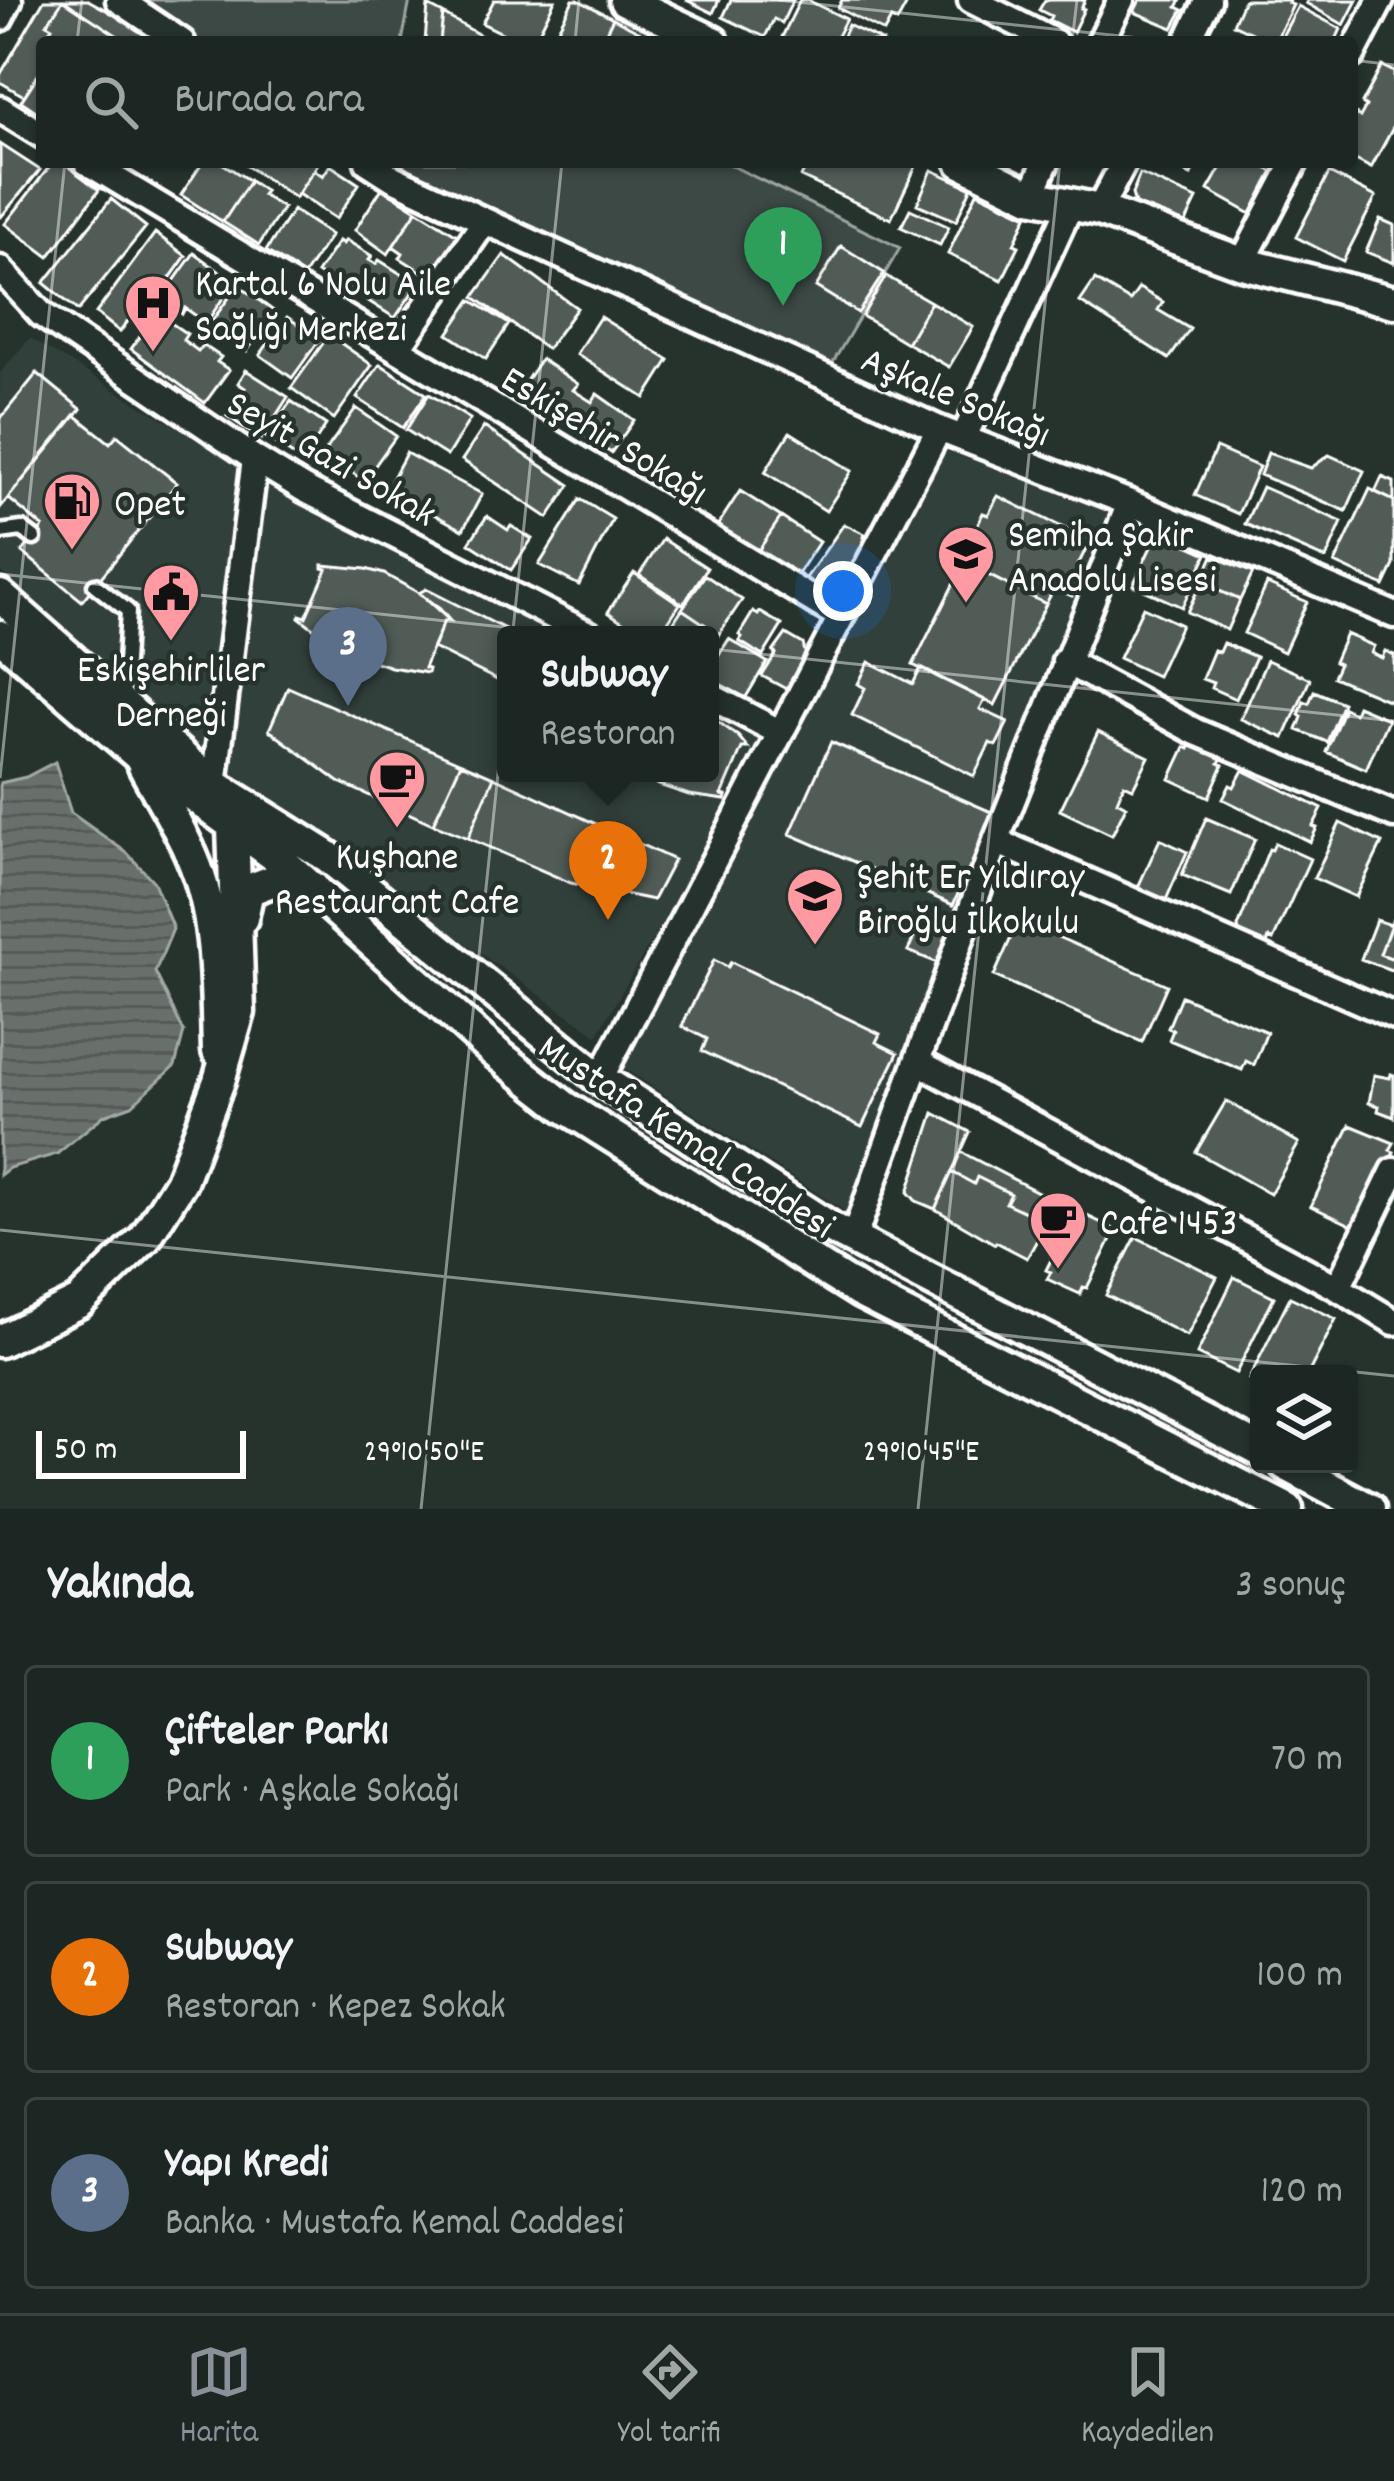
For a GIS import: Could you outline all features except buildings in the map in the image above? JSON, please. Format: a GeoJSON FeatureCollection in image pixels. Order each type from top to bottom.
{"type":"FeatureCollection","features":[{"type":"Feature","properties":{"kind":"street"},"geometry":{"type":"LineString","coordinates":[[0,19],[9,0]]}},
{"type":"Feature","properties":{"kind":"street"},"geometry":{"type":"LineString","coordinates":[[119,0],[173,36]]}},
{"type":"Feature","properties":{"kind":"street"},"geometry":{"type":"LineString","coordinates":[[625,0],[700,36]]}},
{"type":"Feature","properties":{"kind":"street"},"geometry":{"type":"LineString","coordinates":[[970,0],[1042,36]]}},
{"type":"Feature","properties":{"kind":"street"},"geometry":{"type":"LineString","coordinates":[[1103,36],[1121,0]]}},
{"type":"Feature","properties":{"kind":"street"},"geometry":{"type":"LineString","coordinates":[[1189,36],[1208,0]]}},
{"type":"Feature","properties":{"kind":"street"},"geometry":{"type":"LineString","coordinates":[[1358,44],[1381,0]]}},
{"type":"Feature","properties":{"kind":"street"},"geometry":{"type":"LineString","coordinates":[[0,109],[36,131]]}},
{"type":"Feature","properties":{"kind":"street","name":"Eskişehir Sokağı"},"geometry":{"type":"LineString","coordinates":[[97,168],[841,617]]}},
{"type":"Feature","properties":{"kind":"street","name":"Aşkale Sokağı"},"geometry":{"type":"LineString","coordinates":[[377,168],[952,433],[1394,615]]}},
{"type":"Feature","properties":{"kind":"street"},"geometry":{"type":"LineString","coordinates":[[974,168],[1031,196],[1085,207],[1242,263],[1394,302]]}},
{"type":"Feature","properties":{"kind":"street"},"geometry":{"type":"LineString","coordinates":[[1031,196],[1043,168]]}},
{"type":"Feature","properties":{"kind":"street"},"geometry":{"type":"LineString","coordinates":[[600,1078],[841,617],[1085,207],[1119,168]]}},
{"type":"Feature","properties":{"kind":"street"},"geometry":{"type":"LineString","coordinates":[[1242,263],[1292,168]]}},
{"type":"Feature","properties":{"kind":"street"},"geometry":{"type":"LineString","coordinates":[[397,349],[485,221]]}},
{"type":"Feature","properties":{"kind":"street","name":"Seyit Gazi Sokak"},"geometry":{"type":"LineString","coordinates":[[0,269],[41,314],[304,489],[572,626]]}},
{"type":"Feature","properties":{"kind":"street"},"geometry":{"type":"LineString","coordinates":[[0,1341],[80,1302],[145,1238],[181,1181],[219,1082],[239,1012],[238,936],[232,826],[214,785],[256,459]]}},
{"type":"Feature","properties":{"kind":"street"},"geometry":{"type":"LineString","coordinates":[[853,1240],[996,841],[1130,503]]}},
{"type":"Feature","properties":{"kind":"street","name":"Mustafa Kemal Caddesi"},"geometry":{"type":"LineString","coordinates":[[0,596],[214,785],[326,856],[600,1078],[853,1240],[1250,1445]]}},
{"type":"Feature","properties":{"kind":"street","name":"Mustafa Kemal Caddesi"},"geometry":{"type":"LineString","coordinates":[[0,636],[138,755],[313,888],[496,1053],[565,1107],[860,1292],[1287,1509]]}},
{"type":"Feature","properties":{"kind":"street"},"geometry":{"type":"LineString","coordinates":[[1065,661],[1196,732],[1394,814]]}},
{"type":"Feature","properties":{"kind":"street"},"geometry":{"type":"LineString","coordinates":[[719,702],[779,732]]}},
{"type":"Feature","properties":{"kind":"street"},"geometry":{"type":"LineString","coordinates":[[138,755],[193,858],[210,916],[219,1082]]}},
{"type":"Feature","properties":{"kind":"street"},"geometry":{"type":"LineString","coordinates":[[996,841],[1394,1016]]}},
{"type":"Feature","properties":{"kind":"street"},"geometry":{"type":"LineString","coordinates":[[238,936],[248,890],[272,881],[313,888]]}},
{"type":"Feature","properties":{"kind":"street"},"geometry":{"type":"LineString","coordinates":[[918,1062],[1394,1322]]}},
{"type":"Feature","properties":{"kind":"street"},"geometry":{"type":"LineString","coordinates":[[1338,1288],[1394,1171]]}},
{"type":"Feature","properties":{"kind":"street"},"geometry":{"type":"LineString","coordinates":[[1302,1473],[1370,1509]]}},
{"type":"Feature","properties":{"kind":"lane"},"geometry":{"type":"LineString","coordinates":[[0,532],[22,529],[34,538]]}},
{"type":"Feature","properties":{"kind":"lane"},"geometry":{"type":"LineString","coordinates":[[95,585],[128,610],[122,704]]}},
{"type":"Feature","properties":{"kind":"shaded area"},"geometry":{"type":"Polygon","coordinates":[[[136,0],[410,0],[403,36],[190,36],[136,0]]]}},
{"type":"Feature","properties":{"kind":"shaded area"},"geometry":{"type":"Polygon","coordinates":[[[388,168],[736,168],[900,248],[832,364],[388,168]]]}},
{"type":"Feature","properties":{"kind":"shaded area"},"geometry":{"type":"Polygon","coordinates":[[[30,338],[240,466],[548,626],[497,626],[497,782],[719,782],[719,716],[767,741],[597,1035],[234,780],[0,571],[0,373],[30,338]]]}},
{"type":"Feature","properties":{"kind":"shaded area","name":"Şehit Er Yıldıray Biroğlu İlkokulu"},"geometry":{"type":"Polygon","coordinates":[[[939,448],[1112,513],[1006,785],[851,1215],[622,1067],[939,448]]]}},
{"type":"Feature","properties":{"kind":"shaded area"},"geometry":{"type":"Polygon","coordinates":[[[55,762],[71,813],[127,853],[154,882],[173,929],[155,972],[184,1032],[175,1066],[132,1105],[104,1115],[57,1154],[0,1175],[0,783],[26,777],[55,762]]]}},
{"type":"Feature","properties":{"kind":"place","name":"Çifteler Parkı"},"geometry":{"type":"Point","coordinates":[783,306]}},
{"type":"Feature","properties":{"kind":"place","name":"Kartal 6 Nolu Aile Sağlığı Merkezi"},"geometry":{"type":"Point","coordinates":[153,354]}},
{"type":"Feature","properties":{"kind":"place","name":"Opet"},"geometry":{"type":"Point","coordinates":[72,552]}},
{"type":"Feature","properties":{"kind":"place","name":"Semiha Şakir Anadolu Lisesi"},"geometry":{"type":"Point","coordinates":[966,605]}},
{"type":"Feature","properties":{"kind":"place","name":"Eskişehirliler Derneği"},"geometry":{"type":"Point","coordinates":[171,643]}},
{"type":"Feature","properties":{"kind":"place","name":"Yapı Kredi"},"geometry":{"type":"Point","coordinates":[348,706]}},
{"type":"Feature","properties":{"kind":"place","name":"Kuşhane Restaurant Cafe"},"geometry":{"type":"Point","coordinates":[397,830]}},
{"type":"Feature","properties":{"kind":"place","name":"Subway"},"geometry":{"type":"Point","coordinates":[608,920]}},
{"type":"Feature","properties":{"kind":"place","name":"Şehit Er Yıldıray Biroğlu İlkokulu"},"geometry":{"type":"Point","coordinates":[815,947]}},
{"type":"Feature","properties":{"kind":"place","name":"Cafe 1453"},"geometry":{"type":"Point","coordinates":[1058,1271]}}]}
